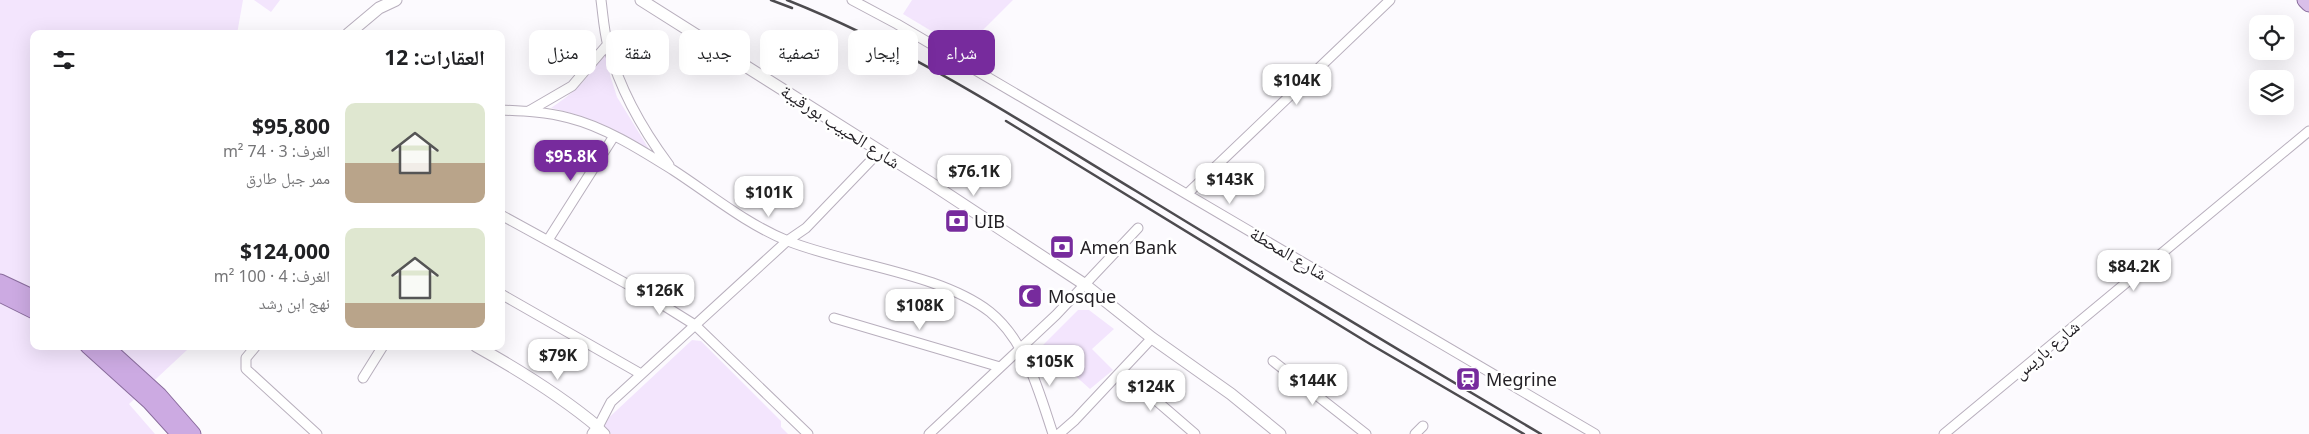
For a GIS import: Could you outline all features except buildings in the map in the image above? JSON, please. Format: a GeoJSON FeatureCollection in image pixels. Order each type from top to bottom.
{"type":"FeatureCollection","features":[{"type":"Feature","properties":{"kind":"highway"},"geometry":{"type":"LineString","coordinates":[[0,282],[30,296]]}},
{"type":"Feature","properties":{"kind":"highway"},"geometry":{"type":"LineString","coordinates":[[0,294],[30,309]]}},
{"type":"Feature","properties":{"kind":"highway"},"geometry":{"type":"LineString","coordinates":[[92,350],[150,402],[179,434]]}},
{"type":"Feature","properties":{"kind":"highway"},"geometry":{"type":"LineString","coordinates":[[109,350],[159,395],[193,434]]}},
{"type":"Feature","properties":{"kind":"main road"},"geometry":{"type":"LineString","coordinates":[[2305,0],[2309,4]]}},
{"type":"Feature","properties":{"kind":"street"},"geometry":{"type":"LineString","coordinates":[[353,30],[379,8],[396,0]]}},
{"type":"Feature","properties":{"kind":"street"},"geometry":{"type":"LineString","coordinates":[[601,0],[606,38]]}},
{"type":"Feature","properties":{"kind":"street","name":"شارع الحبيب بورقيبة"},"geometry":{"type":"LineString","coordinates":[[641,0],[1084,284],[1152,338],[1231,394],[1280,434]]}},
{"type":"Feature","properties":{"kind":"street","name":"شارع المحطة"},"geometry":{"type":"LineString","coordinates":[[852,0],[897,24],[1595,434]]}},
{"type":"Feature","properties":{"kind":"street"},"geometry":{"type":"LineString","coordinates":[[1187,194],[1390,0]]}},
{"type":"Feature","properties":{"kind":"street"},"geometry":{"type":"LineString","coordinates":[[529,111],[572,86],[606,46]]}},
{"type":"Feature","properties":{"kind":"street"},"geometry":{"type":"LineString","coordinates":[[619,75],[635,114],[672,170]]}},
{"type":"Feature","properties":{"kind":"street"},"geometry":{"type":"LineString","coordinates":[[505,110],[529,111],[569,118],[614,136],[672,170],[718,201],[787,241],[828,255],[942,287],[971,300],[990,312],[1009,330],[1021,350],[1053,434]]}},
{"type":"Feature","properties":{"kind":"street","name":"شارع باريس"},"geometry":{"type":"LineString","coordinates":[[1944,434],[2309,131]]}},
{"type":"Feature","properties":{"kind":"street"},"geometry":{"type":"LineString","coordinates":[[548,240],[614,136]]}},
{"type":"Feature","properties":{"kind":"street"},"geometry":{"type":"LineString","coordinates":[[483,350],[522,372],[599,432],[611,402],[787,241],[806,228],[879,152]]}},
{"type":"Feature","properties":{"kind":"street"},"geometry":{"type":"LineString","coordinates":[[505,217],[647,295],[695,325],[808,434]]}},
{"type":"Feature","properties":{"kind":"street"},"geometry":{"type":"LineString","coordinates":[[929,434],[1000,367],[1021,350],[1138,228]]}},
{"type":"Feature","properties":{"kind":"street"},"geometry":{"type":"LineString","coordinates":[[505,296],[641,374]]}},
{"type":"Feature","properties":{"kind":"street"},"geometry":{"type":"LineString","coordinates":[[834,318],[1000,367]]}},
{"type":"Feature","properties":{"kind":"street"},"geometry":{"type":"LineString","coordinates":[[1059,434],[1075,420],[1152,338]]}},
{"type":"Feature","properties":{"kind":"street"},"geometry":{"type":"LineString","coordinates":[[253,350],[246,358],[246,369],[317,434]]}},
{"type":"Feature","properties":{"kind":"street"},"geometry":{"type":"LineString","coordinates":[[364,378],[381,350]]}},
{"type":"Feature","properties":{"kind":"street"},"geometry":{"type":"LineString","coordinates":[[1273,362],[1366,434]]}},
{"type":"Feature","properties":{"kind":"street"},"geometry":{"type":"LineString","coordinates":[[1122,371],[1195,434]]}},
{"type":"Feature","properties":{"kind":"street"},"geometry":{"type":"LineString","coordinates":[[1415,434],[1423,426]]}},
{"type":"Feature","properties":{"kind":"shaded area"},"geometry":{"type":"Polygon","coordinates":[[[0,0],[243,0],[238,30],[30,30],[30,350],[187,350],[129,404],[155,434],[0,434],[0,0]]]}},
{"type":"Feature","properties":{"kind":"shaded area"},"geometry":{"type":"Polygon","coordinates":[[[254,0],[280,0],[271,12],[254,0]]]}},
{"type":"Feature","properties":{"kind":"shaded area"},"geometry":{"type":"Polygon","coordinates":[[[912,0],[1013,0],[983,30],[930,30],[903,14],[912,0]]]}},
{"type":"Feature","properties":{"kind":"shaded area"},"geometry":{"type":"Polygon","coordinates":[[[606,47],[606,75],[610,75],[617,97],[649,149],[602,124],[551,108],[578,87],[588,75],[596,75],[596,63],[606,47]]]}},
{"type":"Feature","properties":{"kind":"shaded area"},"geometry":{"type":"Polygon","coordinates":[[[1078,310],[1089,310],[1114,329],[1092,349],[1113,370],[1090,389],[1042,346],[1078,310]]]}},
{"type":"Feature","properties":{"kind":"shaded area"},"geometry":{"type":"Polygon","coordinates":[[[692,340],[701,341],[781,421],[781,427],[788,434],[611,434],[602,424],[692,340]]]}},
{"type":"Feature","properties":{"kind":"railway"},"geometry":{"type":"LineString","coordinates":[[771,0],[792,8]]}},
{"type":"Feature","properties":{"kind":"railway"},"geometry":{"type":"LineString","coordinates":[[787,0],[833,19],[878,41],[965,88],[1541,434]]}},
{"type":"Feature","properties":{"kind":"railway"},"geometry":{"type":"LineString","coordinates":[[1006,121],[1370,344],[1524,434]]}},
{"type":"Feature","properties":{"kind":"place","name":"UIB"},"geometry":{"type":"Point","coordinates":[957,221]}},
{"type":"Feature","properties":{"kind":"place","name":"Amen Bank"},"geometry":{"type":"Point","coordinates":[1062,247]}},
{"type":"Feature","properties":{"kind":"place","name":"Mosque"},"geometry":{"type":"Point","coordinates":[1030,296]}},
{"type":"Feature","properties":{"kind":"place","name":"Megrine"},"geometry":{"type":"Point","coordinates":[1468,379]}}]}
